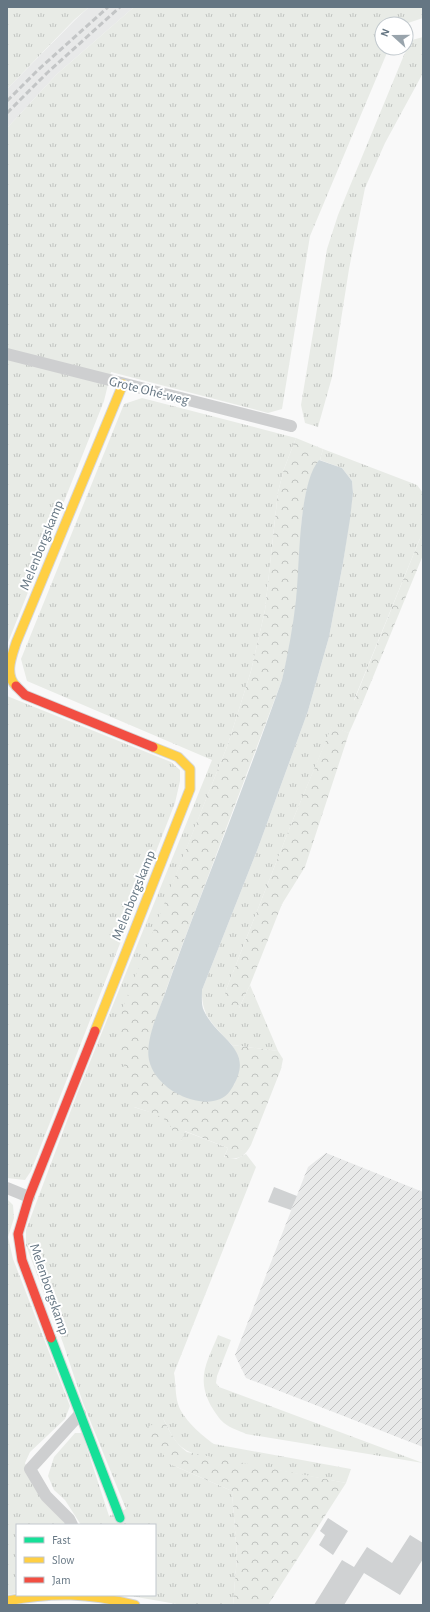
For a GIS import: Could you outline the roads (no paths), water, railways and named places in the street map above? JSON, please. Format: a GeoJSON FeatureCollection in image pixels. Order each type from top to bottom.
{"type":"FeatureCollection","features":[{"type":"Feature","properties":{"kind":"street","name":"Grote Ohé-weg"},"geometry":{"type":"LineString","coordinates":[[7,354],[291,426]]}},
{"type":"Feature","properties":{"kind":"street","name":"Melenborgskamp"},"geometry":{"type":"LineString","coordinates":[[120,1518],[22,1260],[18,1234],[29,1197],[190,789],[190,770],[178,757],[25,694],[13,682],[9,665],[16,643],[123,384]]}},
{"type":"Feature","properties":{"kind":"street"},"geometry":{"type":"LineString","coordinates":[[7,1188],[29,1197]]}},
{"type":"Feature","properties":{"kind":"street"},"geometry":{"type":"LineString","coordinates":[[72,1524],[69,1519],[46,1496],[30,1469],[80,1414]]}},
{"type":"Feature","properties":{"kind":"street"},"geometry":{"type":"LineString","coordinates":[[7,1601],[34,1596]]}},
{"type":"Feature","properties":{"kind":"street"},"geometry":{"type":"LineString","coordinates":[[55,1596],[118,1600],[135,1605]]}},
{"type":"Feature","properties":{"kind":"railway"},"geometry":{"type":"LineString","coordinates":[[7,101],[38,70],[108,7]]}},
{"type":"Feature","properties":{"kind":"railway"},"geometry":{"type":"LineString","coordinates":[[7,113],[47,73],[120,7]]}}]}
